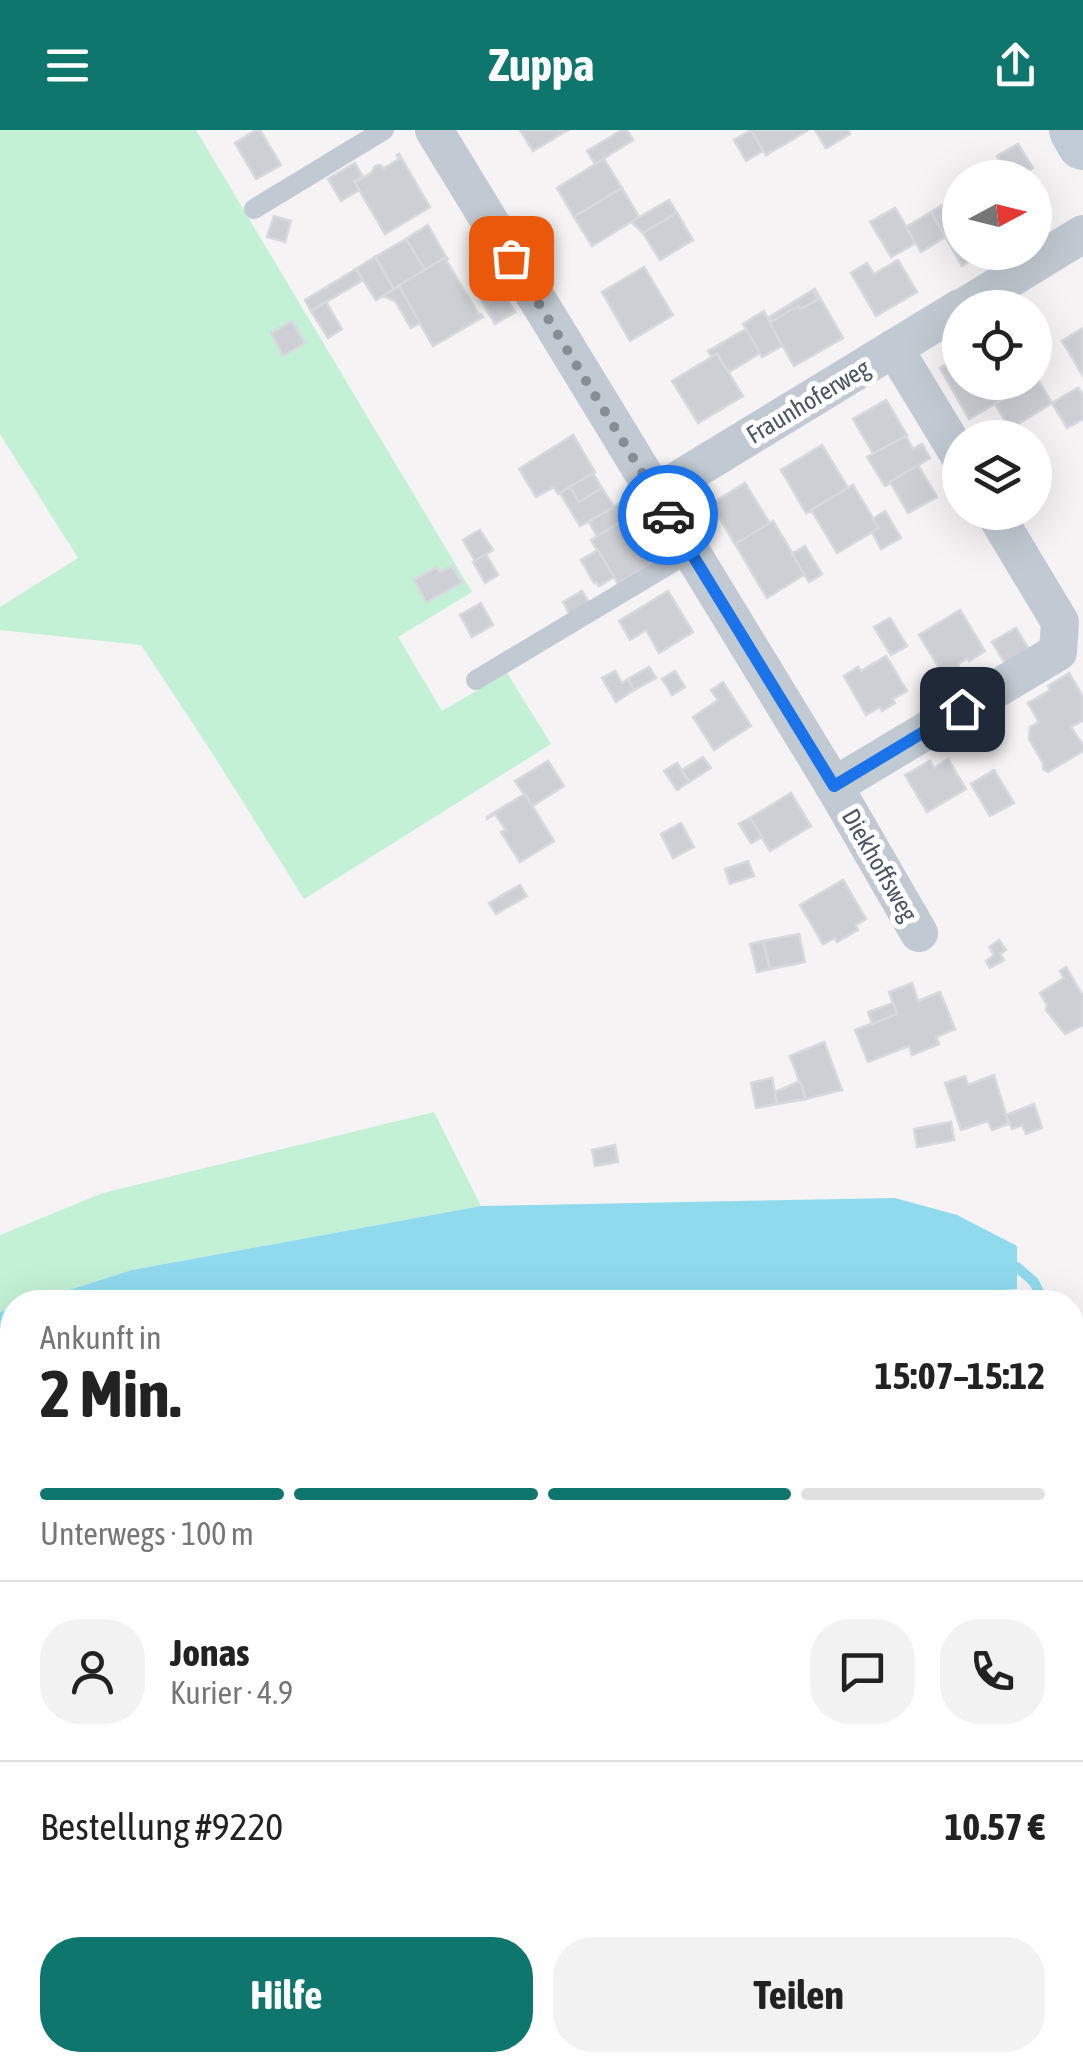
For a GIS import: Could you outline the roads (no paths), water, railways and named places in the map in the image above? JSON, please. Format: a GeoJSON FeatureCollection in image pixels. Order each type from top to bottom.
{"type":"FeatureCollection","features":[{"type":"Feature","properties":{"kind":"street","name":"Diekhoffsweg"},"geometry":{"type":"LineString","coordinates":[[434,130],[920,933]]}},
{"type":"Feature","properties":{"kind":"street"},"geometry":{"type":"LineString","coordinates":[[1074,130],[1083,144]]}},
{"type":"Feature","properties":{"kind":"street","name":"Fraunhoferweg"},"geometry":{"type":"LineString","coordinates":[[991,290],[1083,234]]}},
{"type":"Feature","properties":{"kind":"street","name":"Fraunhoferweg"},"geometry":{"type":"LineString","coordinates":[[655,494],[942,319]]}},
{"type":"Feature","properties":{"kind":"street"},"geometry":{"type":"LineString","coordinates":[[894,348],[942,427]]}},
{"type":"Feature","properties":{"kind":"street"},"geometry":{"type":"LineString","coordinates":[[834,786],[1058,652],[1060,622],[1005,530]]}},
{"type":"Feature","properties":{"kind":"lane"},"geometry":{"type":"LineString","coordinates":[[254,209],[384,130]]}},
{"type":"Feature","properties":{"kind":"lane"},"geometry":{"type":"LineString","coordinates":[[476,680],[690,552]]}},
{"type":"Feature","properties":{"kind":"water"},"geometry":{"type":"Polygon","coordinates":[[[895,1198],[957,1215],[1017,1246],[1017,1289],[69,1290],[132,1270],[481,1206],[895,1198]]]}},
{"type":"Feature","properties":{"kind":"waterway"},"geometry":{"type":"LineString","coordinates":[[1017,1267],[1038,1290]]}}]}
